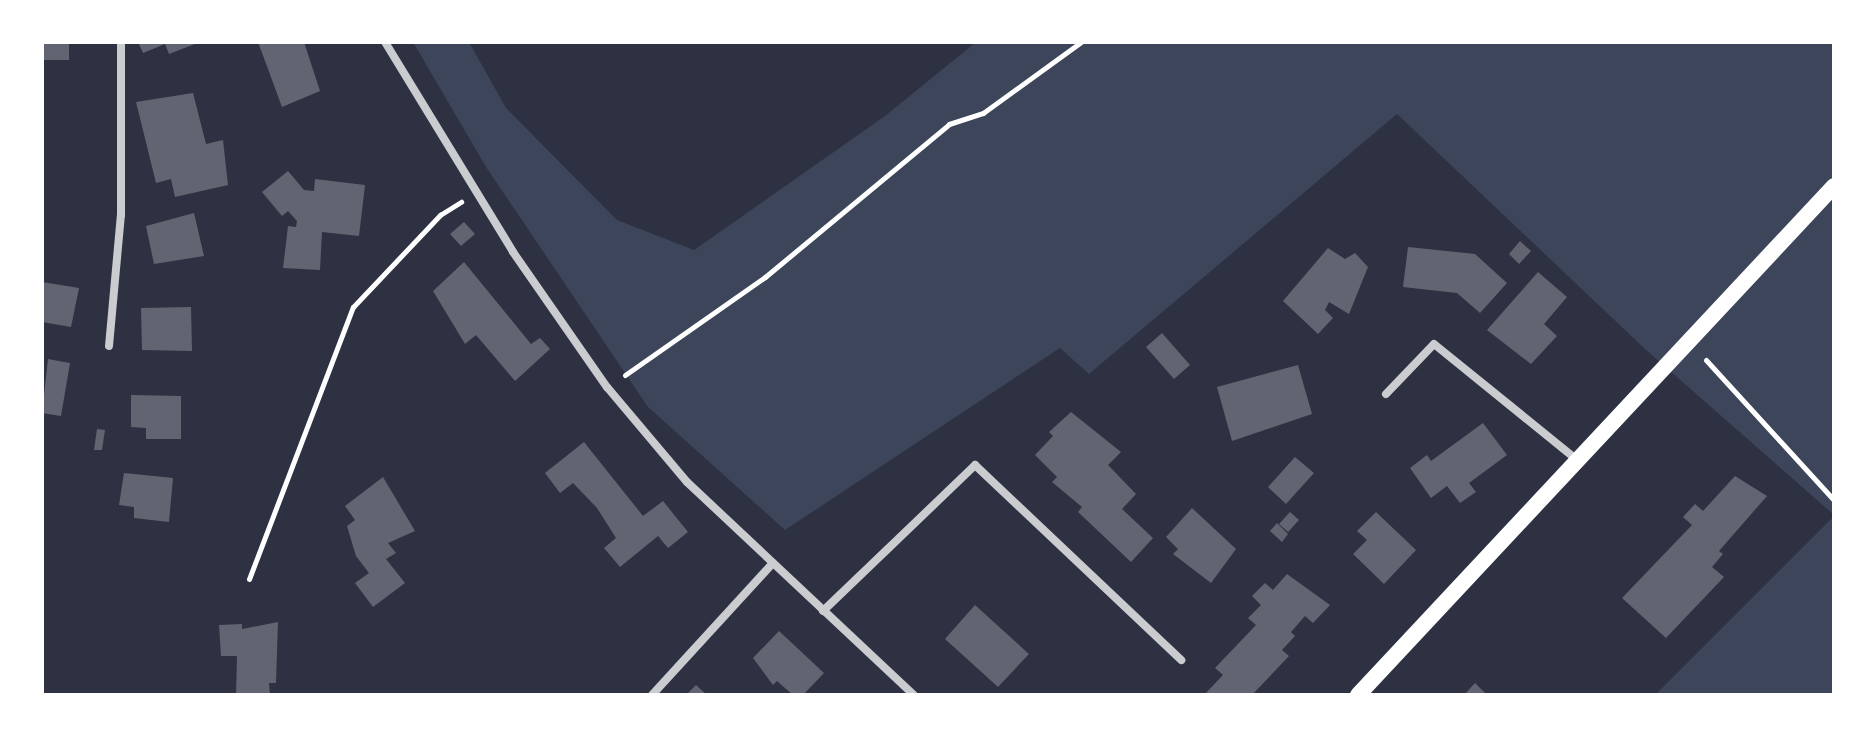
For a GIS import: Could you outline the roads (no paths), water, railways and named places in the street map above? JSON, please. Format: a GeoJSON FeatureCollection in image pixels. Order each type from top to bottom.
{"type":"FeatureCollection","features":[{"type":"Feature","properties":{"kind":"main road"},"geometry":{"type":"LineString","coordinates":[[1358,695],[1834,186]]}},
{"type":"Feature","properties":{"kind":"street"},"geometry":{"type":"LineString","coordinates":[[109,346],[121,215],[121,42]]}},
{"type":"Feature","properties":{"kind":"street"},"geometry":{"type":"LineString","coordinates":[[385,42],[476,193],[607,387],[687,482],[914,695]]}},
{"type":"Feature","properties":{"kind":"street"},"geometry":{"type":"LineString","coordinates":[[1386,394],[1434,344],[1578,461]]}},
{"type":"Feature","properties":{"kind":"street"},"geometry":{"type":"LineString","coordinates":[[823,611],[975,465],[1181,660]]}},
{"type":"Feature","properties":{"kind":"street"},"geometry":{"type":"LineString","coordinates":[[652,695],[773,563]]}}]}
